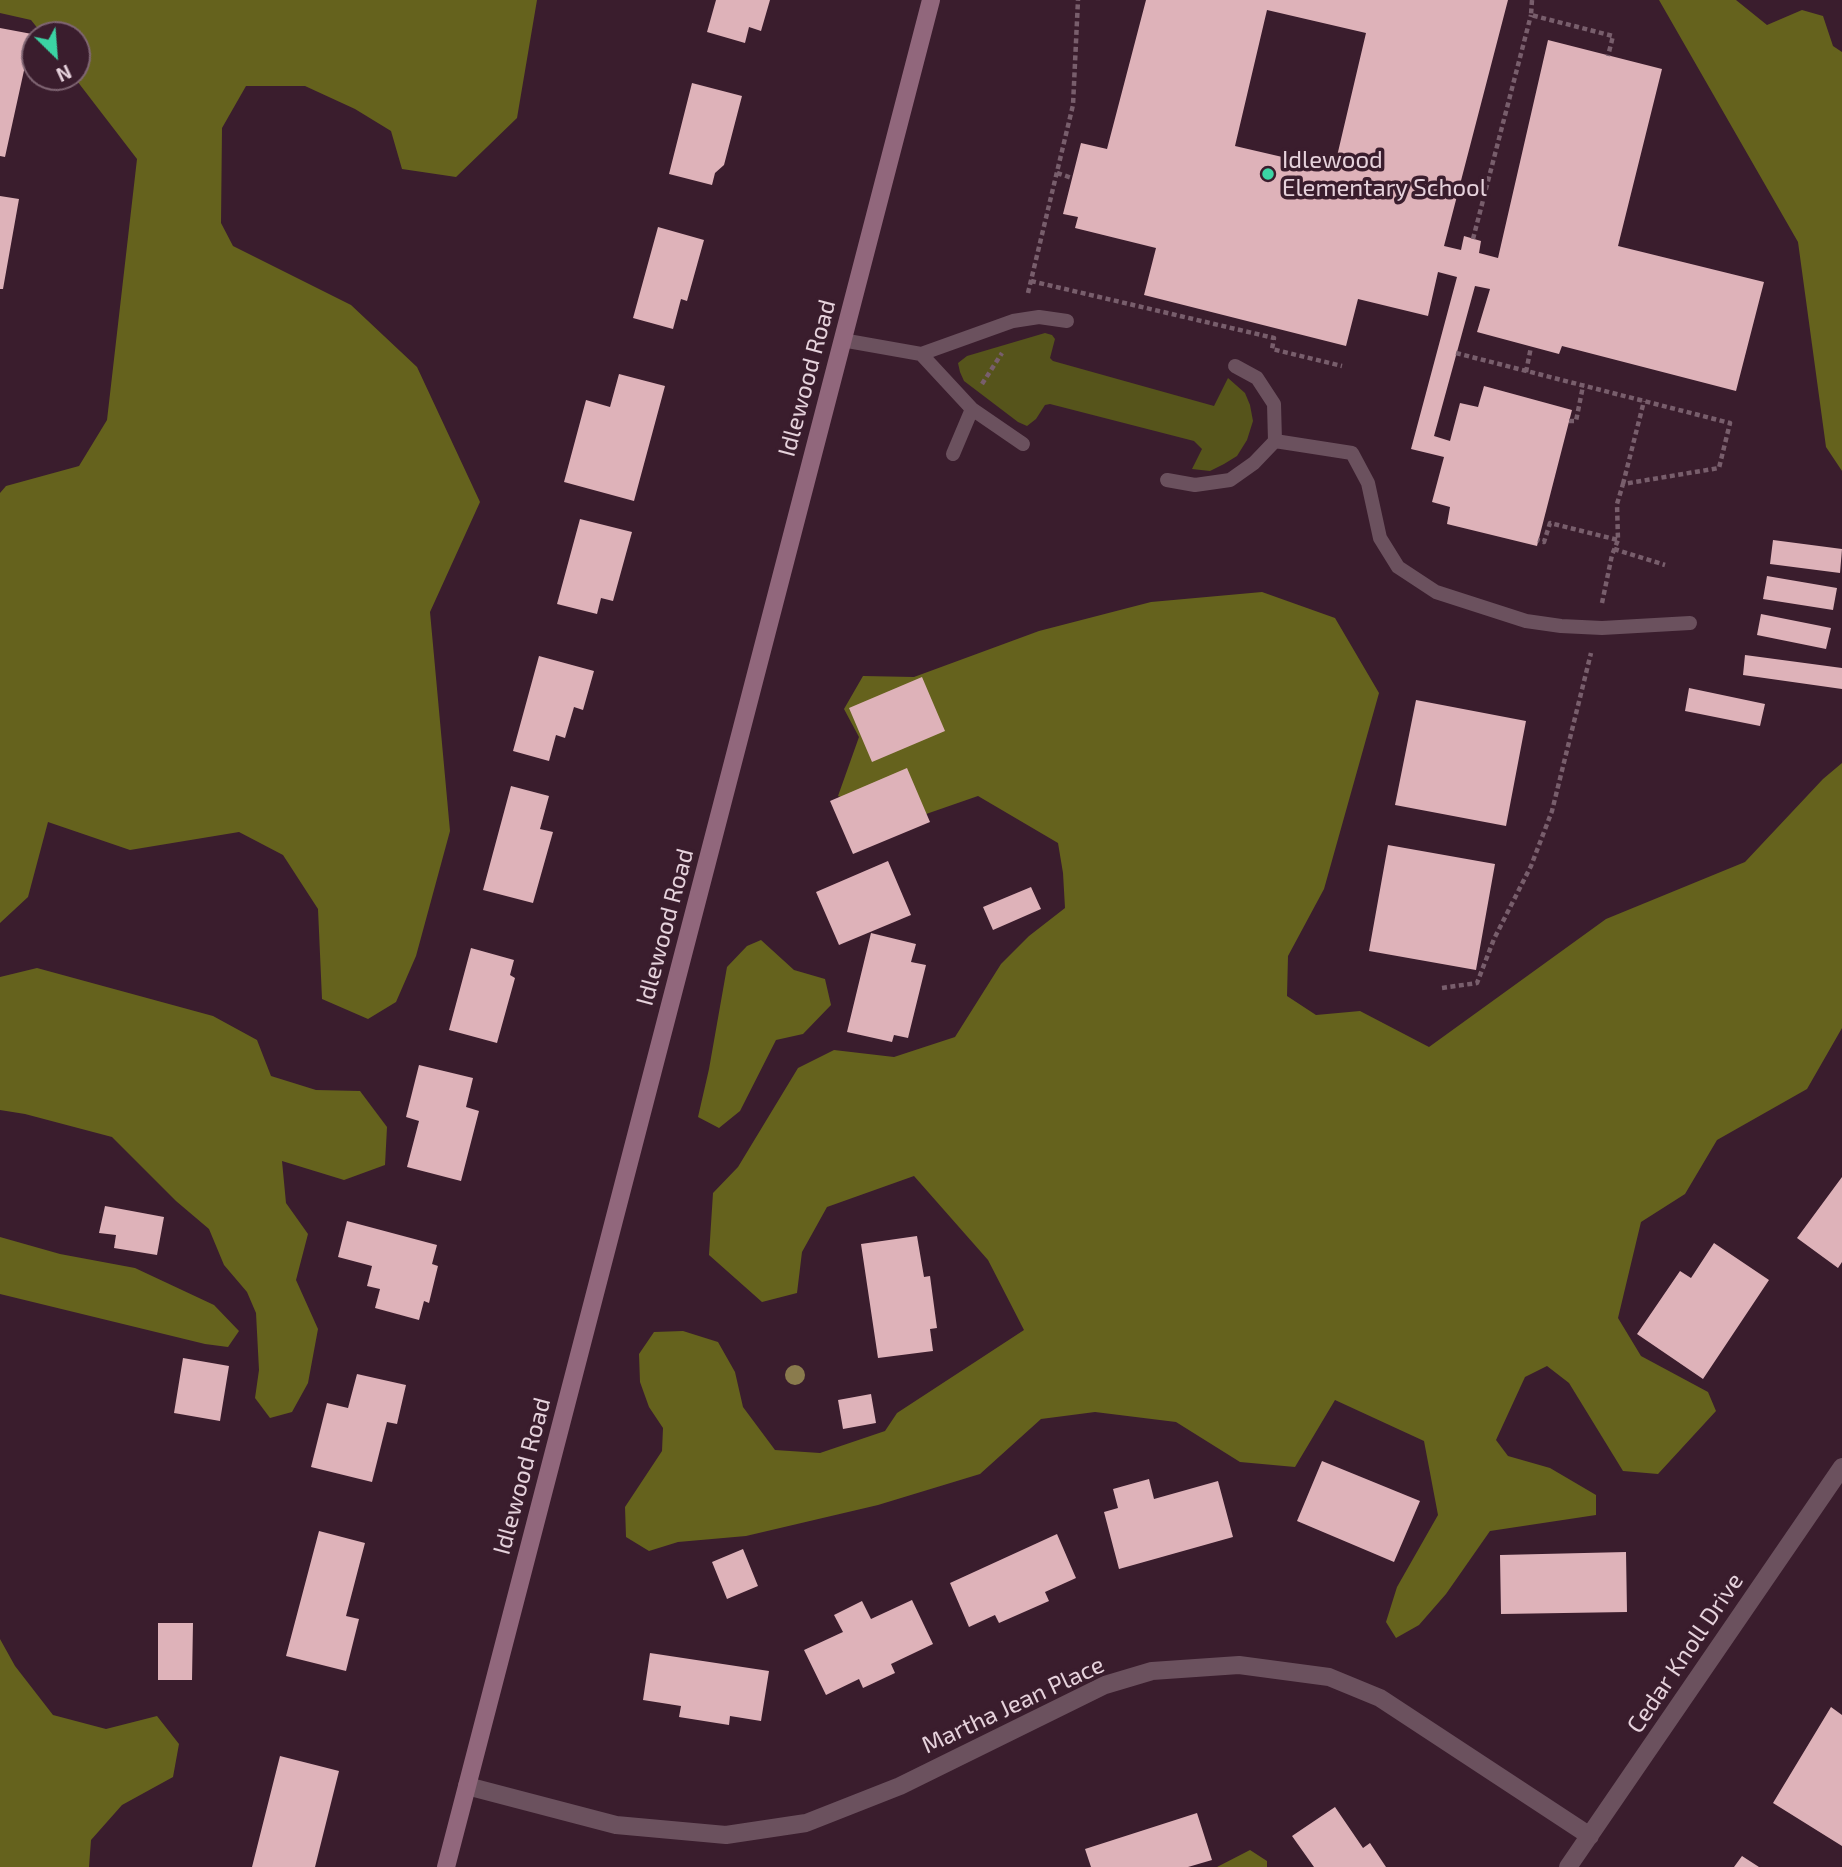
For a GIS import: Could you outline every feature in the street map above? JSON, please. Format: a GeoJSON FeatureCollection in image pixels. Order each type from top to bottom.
{"type":"FeatureCollection","features":[{"type":"Feature","properties":{"kind":"street","name":"Idlewood Road"},"geometry":{"type":"LineString","coordinates":[[446,1867],[931,0]]}},
{"type":"Feature","properties":{"kind":"street","name":"Cedar Knoll Drive"},"geometry":{"type":"LineString","coordinates":[[1569,1867],[1842,1468]]}},
{"type":"Feature","properties":{"kind":"street","name":"Martha Jean Place"},"geometry":{"type":"LineString","coordinates":[[467,1786],[615,1825],[726,1835],[806,1823],[900,1786],[1105,1685],[1152,1671],[1239,1665],[1329,1677],[1380,1698],[1590,1836]]}},
{"type":"Feature","properties":{"kind":"lane"},"geometry":{"type":"LineString","coordinates":[[842,340],[921,354],[1013,321],[1039,317],[1067,321]]}},
{"type":"Feature","properties":{"kind":"lane"},"geometry":{"type":"LineString","coordinates":[[921,354],[972,409],[1023,444]]}},
{"type":"Feature","properties":{"kind":"lane"},"geometry":{"type":"LineString","coordinates":[[1167,480],[1195,485],[1230,480],[1254,463],[1275,441],[1274,404],[1257,378],[1235,366]]}},
{"type":"Feature","properties":{"kind":"lane"},"geometry":{"type":"LineString","coordinates":[[953,454],[972,409]]}},
{"type":"Feature","properties":{"kind":"lane"},"geometry":{"type":"LineString","coordinates":[[1275,441],[1352,453],[1368,483],[1380,538],[1398,567],[1436,592],[1526,621],[1597,628],[1690,623]]}},
{"type":"Feature","properties":{"kind":"path"},"geometry":{"type":"LineString","coordinates":[[1027,297],[1073,105],[1078,0]]}},
{"type":"Feature","properties":{"kind":"path"},"geometry":{"type":"LineString","coordinates":[[1473,239],[1531,15],[1532,0]]}},
{"type":"Feature","properties":{"kind":"path"},"geometry":{"type":"LineString","coordinates":[[1531,15],[1613,36],[1608,56]]}},
{"type":"Feature","properties":{"kind":"path"},"geometry":{"type":"LineString","coordinates":[[1057,173],[1072,178]]}},
{"type":"Feature","properties":{"kind":"path"},"geometry":{"type":"LineString","coordinates":[[1031,281],[1274,338],[1272,349],[1342,366]]}},
{"type":"Feature","properties":{"kind":"path"},"geometry":{"type":"LineString","coordinates":[[978,391],[1008,344]]}},
{"type":"Feature","properties":{"kind":"path"},"geometry":{"type":"LineString","coordinates":[[1527,372],[1531,347]]}},
{"type":"Feature","properties":{"kind":"path"},"geometry":{"type":"LineString","coordinates":[[1457,353],[1730,423],[1719,468],[1623,484]]}},
{"type":"Feature","properties":{"kind":"path"},"geometry":{"type":"LineString","coordinates":[[1569,421],[1576,421],[1583,386]]}},
{"type":"Feature","properties":{"kind":"path"},"geometry":{"type":"LineString","coordinates":[[1442,988],[1477,983],[1494,939],[1531,866],[1552,811],[1618,540],[1617,504],[1644,401]]}},
{"type":"Feature","properties":{"kind":"path"},"geometry":{"type":"LineString","coordinates":[[1538,540],[1544,542],[1550,523],[1618,540]]}},
{"type":"Feature","properties":{"kind":"path"},"geometry":{"type":"LineString","coordinates":[[1614,550],[1665,565]]}},
{"type":"Feature","properties":{"kind":"shaded area"},"geometry":{"type":"Polygon","coordinates":[[[0,0],[537,0],[517,118],[456,177],[402,169],[391,131],[355,109],[305,86],[246,86],[222,128],[221,223],[233,246],[351,305],[417,367],[480,502],[430,612],[450,831],[416,956],[396,1002],[368,1019],[322,999],[318,909],[283,855],[239,832],[130,850],[48,822],[28,897],[0,923],[0,493],[6,486],[79,466],[107,420],[137,159],[85,91],[91,91],[91,21],[32,21],[0,13],[0,0]]]}},
{"type":"Feature","properties":{"kind":"shaded area"},"geometry":{"type":"Polygon","coordinates":[[[1659,0],[1736,0],[1767,25],[1802,10],[1823,16],[1833,46],[1842,52],[1842,471],[1826,447],[1798,242],[1659,0]]]}},
{"type":"Feature","properties":{"kind":"shaded area"},"geometry":{"type":"Polygon","coordinates":[[[1045,333],[1055,339],[1050,358],[1053,361],[1214,406],[1228,378],[1245,393],[1250,405],[1253,421],[1247,440],[1237,456],[1224,464],[1210,471],[1192,469],[1202,449],[1194,441],[1050,404],[1045,405],[1036,419],[1027,426],[964,381],[958,363],[967,356],[1045,333]]]}},
{"type":"Feature","properties":{"kind":"shaded area"},"geometry":{"type":"Polygon","coordinates":[[[1262,592],[1335,618],[1379,693],[1324,889],[1288,956],[1287,996],[1316,1015],[1360,1011],[1429,1047],[1606,919],[1745,862],[1823,779],[1842,763],[1842,1028],[1807,1089],[1717,1140],[1685,1194],[1641,1222],[1618,1318],[1641,1356],[1708,1392],[1716,1411],[1658,1474],[1623,1471],[1569,1383],[1547,1366],[1525,1377],[1496,1440],[1508,1456],[1550,1468],[1596,1495],[1596,1515],[1490,1531],[1446,1594],[1419,1625],[1396,1638],[1386,1622],[1397,1587],[1438,1515],[1424,1441],[1335,1400],[1295,1467],[1240,1462],[1176,1422],[1095,1412],[1041,1419],[980,1474],[878,1505],[746,1536],[678,1542],[649,1551],[626,1537],[625,1507],[662,1451],[663,1428],[649,1407],[640,1382],[639,1354],[654,1332],[683,1331],[718,1342],[735,1372],[743,1407],[775,1450],[820,1453],[885,1431],[897,1413],[1024,1330],[988,1260],[914,1176],[827,1207],[802,1252],[797,1293],[762,1302],[709,1255],[713,1193],[738,1167],[798,1068],[834,1050],[894,1057],[955,1037],[1001,964],[1029,936],[1065,908],[1058,843],[978,796],[906,821],[838,796],[859,737],[844,709],[863,676],[914,677],[1039,631],[1151,602],[1262,592]]]}},
{"type":"Feature","properties":{"kind":"shaded area"},"geometry":{"type":"Polygon","coordinates":[[[761,940],[794,970],[825,979],[831,1005],[803,1034],[776,1040],[740,1111],[719,1128],[698,1117],[727,967],[747,946],[761,940]]]}},
{"type":"Feature","properties":{"kind":"shaded area"},"geometry":{"type":"Polygon","coordinates":[[[37,968],[213,1016],[257,1040],[271,1076],[316,1090],[360,1091],[387,1127],[385,1165],[344,1180],[282,1161],[286,1203],[308,1234],[296,1280],[318,1329],[308,1383],[292,1412],[270,1418],[255,1398],[259,1370],[256,1313],[247,1292],[224,1265],[209,1229],[176,1201],[112,1137],[0,1110],[0,977],[37,968]]]}},
{"type":"Feature","properties":{"kind":"shaded area"},"geometry":{"type":"Polygon","coordinates":[[[0,1237],[60,1254],[135,1268],[214,1305],[239,1331],[228,1347],[205,1344],[0,1294],[0,1237]]]}},
{"type":"Feature","properties":{"kind":"shaded area"},"geometry":{"type":"Polygon","coordinates":[[[0,1639],[15,1666],[53,1715],[106,1729],[157,1716],[179,1744],[173,1777],[122,1805],[91,1840],[89,1867],[0,1867],[0,1639]]]}},
{"type":"Feature","properties":{"kind":"shaded area"},"geometry":{"type":"Polygon","coordinates":[[[1250,1850],[1267,1861],[1267,1867],[1217,1867],[1250,1850]]]}},
{"type":"Feature","properties":{"kind":"building"},"geometry":{"type":"Polygon","coordinates":[[[716,0],[770,0],[761,31],[749,27],[745,43],[707,32],[716,0]]]}},
{"type":"Feature","properties":{"kind":"building"},"geometry":{"type":"Polygon","coordinates":[[[1146,0],[1508,0],[1444,246],[1461,250],[1464,236],[1481,241],[1479,253],[1498,258],[1548,40],[1662,69],[1618,246],[1764,282],[1736,391],[1562,346],[1559,354],[1477,332],[1490,289],[1475,286],[1434,436],[1450,441],[1460,403],[1478,407],[1484,386],[1572,410],[1537,546],[1447,524],[1450,507],[1432,502],[1444,457],[1411,449],[1457,277],[1438,272],[1428,316],[1358,299],[1346,346],[1144,295],[1156,248],[1075,228],[1078,217],[1063,214],[1081,143],[1107,149],[1146,0]],[[1267,10],[1235,146],[1334,169],[1366,33],[1267,10]]]}},
{"type":"Feature","properties":{"kind":"building"},"geometry":{"type":"Polygon","coordinates":[[[0,28],[21,32],[21,84],[5,157],[0,156],[0,28]]]}},
{"type":"Feature","properties":{"kind":"building"},"geometry":{"type":"Polygon","coordinates":[[[692,83],[742,96],[724,165],[715,173],[712,185],[669,174],[692,83]]]}},
{"type":"Feature","properties":{"kind":"building"},"geometry":{"type":"Polygon","coordinates":[[[0,196],[19,199],[3,289],[0,289],[0,196]]]}},
{"type":"Feature","properties":{"kind":"building"},"geometry":{"type":"Polygon","coordinates":[[[658,227],[704,240],[687,301],[681,299],[673,329],[633,318],[658,227]]]}},
{"type":"Feature","properties":{"kind":"building"},"geometry":{"type":"Polygon","coordinates":[[[619,374],[665,386],[634,501],[564,482],[586,400],[610,407],[619,374]]]}},
{"type":"Feature","properties":{"kind":"building"},"geometry":{"type":"Polygon","coordinates":[[[580,519],[632,532],[613,601],[601,598],[597,614],[557,604],[580,519]]]}},
{"type":"Feature","properties":{"kind":"building"},"geometry":{"type":"Polygon","coordinates":[[[1773,540],[1842,549],[1840,573],[1770,564],[1773,540]]]}},
{"type":"Feature","properties":{"kind":"building"},"geometry":{"type":"Polygon","coordinates":[[[1767,576],[1837,588],[1833,610],[1763,599],[1767,576]]]}},
{"type":"Feature","properties":{"kind":"building"},"geometry":{"type":"Polygon","coordinates":[[[1761,614],[1831,628],[1826,649],[1757,635],[1761,614]]]}},
{"type":"Feature","properties":{"kind":"building"},"geometry":{"type":"Polygon","coordinates":[[[1745,655],[1842,668],[1842,689],[1743,675],[1745,655]]]}},
{"type":"Feature","properties":{"kind":"building"},"geometry":{"type":"Polygon","coordinates":[[[539,656],[594,671],[583,710],[574,707],[565,738],[556,735],[549,761],[513,751],[539,656]]]}},
{"type":"Feature","properties":{"kind":"building"},"geometry":{"type":"Polygon","coordinates":[[[922,677],[945,731],[872,762],[849,708],[922,677]]]}},
{"type":"Feature","properties":{"kind":"building"},"geometry":{"type":"Polygon","coordinates":[[[1689,688],[1765,704],[1760,726],[1685,711],[1689,688]]]}},
{"type":"Feature","properties":{"kind":"building"},"geometry":{"type":"Polygon","coordinates":[[[1416,700],[1526,721],[1506,826],[1395,805],[1416,700]]]}},
{"type":"Feature","properties":{"kind":"building"},"geometry":{"type":"Polygon","coordinates":[[[907,768],[930,822],[853,854],[830,801],[907,768]]]}},
{"type":"Feature","properties":{"kind":"building"},"geometry":{"type":"Polygon","coordinates":[[[511,786],[549,796],[540,829],[553,832],[533,903],[483,890],[511,786]]]}},
{"type":"Feature","properties":{"kind":"building"},"geometry":{"type":"Polygon","coordinates":[[[1388,845],[1495,864],[1476,970],[1369,951],[1388,845]]]}},
{"type":"Feature","properties":{"kind":"building"},"geometry":{"type":"Polygon","coordinates":[[[888,861],[911,915],[839,945],[816,892],[888,861]]]}},
{"type":"Feature","properties":{"kind":"building"},"geometry":{"type":"Polygon","coordinates":[[[1031,887],[1041,909],[993,930],[983,907],[1031,887]]]}},
{"type":"Feature","properties":{"kind":"building"},"geometry":{"type":"Polygon","coordinates":[[[871,933],[916,944],[911,962],[926,965],[908,1038],[894,1035],[892,1042],[847,1032],[871,933]]]}},
{"type":"Feature","properties":{"kind":"building"},"geometry":{"type":"Polygon","coordinates":[[[471,948],[514,960],[510,975],[515,978],[497,1043],[449,1030],[471,948]]]}},
{"type":"Feature","properties":{"kind":"building"},"geometry":{"type":"Polygon","coordinates":[[[419,1065],[473,1078],[466,1107],[479,1111],[461,1181],[407,1167],[419,1121],[406,1117],[419,1065]]]}},
{"type":"Feature","properties":{"kind":"building"},"geometry":{"type":"Polygon","coordinates":[[[1842,1177],[1842,1262],[1838,1268],[1797,1238],[1842,1177]]]}},
{"type":"Feature","properties":{"kind":"building"},"geometry":{"type":"Polygon","coordinates":[[[105,1206],[164,1217],[157,1255],[114,1248],[116,1235],[99,1233],[105,1206]]]}},
{"type":"Feature","properties":{"kind":"building"},"geometry":{"type":"Polygon","coordinates":[[[347,1221],[437,1245],[432,1264],[438,1266],[429,1303],[424,1301],[419,1320],[375,1308],[380,1289],[367,1286],[372,1266],[338,1257],[347,1221]]]}},
{"type":"Feature","properties":{"kind":"building"},"geometry":{"type":"Polygon","coordinates":[[[917,1236],[924,1277],[930,1276],[937,1328],[930,1329],[933,1351],[878,1358],[861,1244],[917,1236]]]}},
{"type":"Feature","properties":{"kind":"building"},"geometry":{"type":"Polygon","coordinates":[[[1714,1243],[1769,1280],[1703,1379],[1637,1334],[1680,1271],[1691,1278],[1714,1243]]]}},
{"type":"Feature","properties":{"kind":"building"},"geometry":{"type":"Polygon","coordinates":[[[183,1358],[229,1366],[220,1421],[174,1413],[183,1358]]]}},
{"type":"Feature","properties":{"kind":"building"},"geometry":{"type":"Polygon","coordinates":[[[357,1374],[406,1385],[397,1424],[387,1422],[372,1482],[311,1467],[327,1403],[348,1408],[357,1374]]]}},
{"type":"Feature","properties":{"kind":"building"},"geometry":{"type":"Polygon","coordinates":[[[871,1394],[876,1423],[843,1429],[838,1400],[871,1394]]]}},
{"type":"Feature","properties":{"kind":"building"},"geometry":{"type":"Polygon","coordinates":[[[1322,1461],[1420,1501],[1394,1562],[1297,1521],[1322,1461]]]}},
{"type":"Feature","properties":{"kind":"building"},"geometry":{"type":"Polygon","coordinates":[[[1149,1479],[1154,1499],[1218,1481],[1233,1537],[1119,1569],[1104,1512],[1118,1508],[1113,1489],[1149,1479]]]}},
{"type":"Feature","properties":{"kind":"building"},"geometry":{"type":"Polygon","coordinates":[[[319,1531],[365,1543],[346,1616],[359,1619],[346,1671],[286,1656],[319,1531]]]}},
{"type":"Feature","properties":{"kind":"building"},"geometry":{"type":"Polygon","coordinates":[[[1057,1534],[1076,1578],[1045,1592],[1049,1601],[999,1623],[995,1615],[969,1627],[950,1583],[1057,1534]]]}},
{"type":"Feature","properties":{"kind":"building"},"geometry":{"type":"Polygon","coordinates":[[[743,1549],[758,1586],[727,1599],[712,1562],[743,1549]]]}},
{"type":"Feature","properties":{"kind":"building"},"geometry":{"type":"Polygon","coordinates":[[[1626,1552],[1627,1612],[1501,1614],[1500,1555],[1626,1552]]]}},
{"type":"Feature","properties":{"kind":"building"},"geometry":{"type":"Polygon","coordinates":[[[912,1600],[933,1644],[891,1664],[895,1673],[863,1688],[859,1679],[826,1695],[804,1650],[843,1632],[834,1615],[862,1601],[871,1619],[912,1600]]]}},
{"type":"Feature","properties":{"kind":"building"},"geometry":{"type":"Polygon","coordinates":[[[158,1623],[193,1623],[192,1680],[158,1680],[158,1623]]]}},
{"type":"Feature","properties":{"kind":"building"},"geometry":{"type":"Polygon","coordinates":[[[650,1653],[769,1671],[761,1721],[730,1716],[729,1725],[679,1717],[681,1706],[643,1700],[650,1653]]]}},
{"type":"Feature","properties":{"kind":"building"},"geometry":{"type":"Polygon","coordinates":[[[1831,1707],[1842,1715],[1842,1846],[1773,1803],[1831,1707]]]}},
{"type":"Feature","properties":{"kind":"building"},"geometry":{"type":"Polygon","coordinates":[[[280,1756],[339,1771],[315,1867],[252,1867],[280,1756]]]}},
{"type":"Feature","properties":{"kind":"building"},"geometry":{"type":"Polygon","coordinates":[[[1335,1807],[1363,1848],[1370,1843],[1386,1867],[1314,1867],[1292,1836],[1335,1807]]]}},
{"type":"Feature","properties":{"kind":"building"},"geometry":{"type":"Polygon","coordinates":[[[1197,1813],[1212,1860],[1188,1867],[1091,1867],[1085,1849],[1197,1813]]]}},
{"type":"Feature","properties":{"kind":"building"},"geometry":{"type":"Polygon","coordinates":[[[1742,1856],[1759,1867],[1734,1867],[1742,1856]]]}},
{"type":"Feature","properties":{"kind":"place","name":"Idlewood Elementary School"},"geometry":{"type":"Point","coordinates":[1268,174]}}]}
